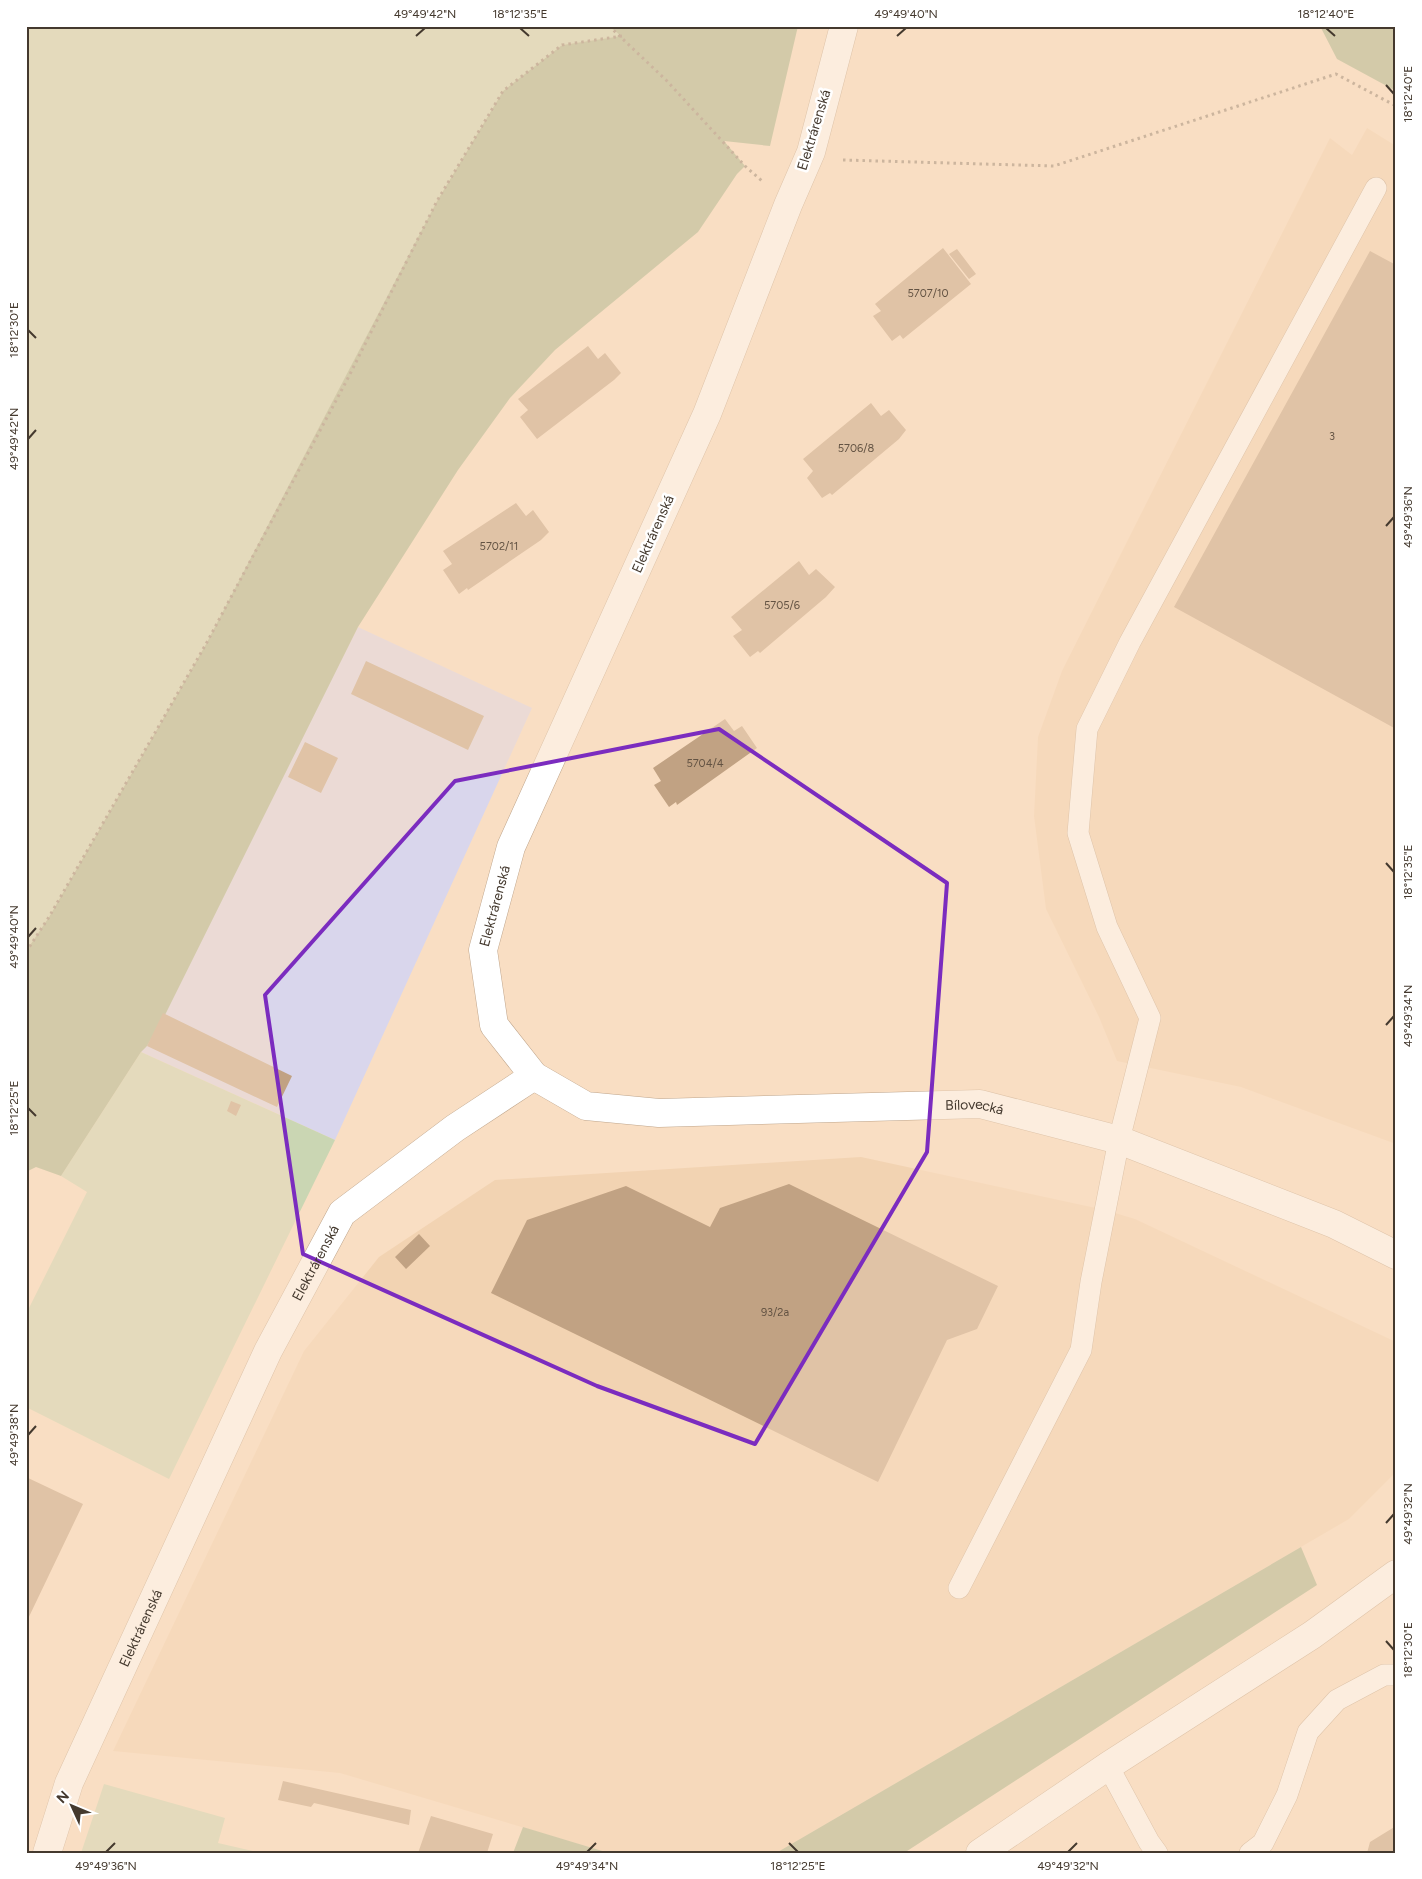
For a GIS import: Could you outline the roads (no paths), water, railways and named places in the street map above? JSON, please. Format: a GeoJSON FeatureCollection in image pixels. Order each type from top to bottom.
{"type":"FeatureCollection","features":[{"type":"Feature","properties":{"kind":"street","name":"Elektrárenská"},"geometry":{"type":"LineString","coordinates":[[47,1853],[69,1783],[268,1351],[342,1213],[455,1128],[534,1076],[494,1025],[482,950],[511,847],[707,414],[788,205],[811,152],[844,26]]}},
{"type":"Feature","properties":{"kind":"street","name":"Bílovecká"},"geometry":{"type":"LineString","coordinates":[[534,1076],[586,1106],[659,1113],[980,1104],[1119,1140],[1334,1224],[1396,1255]]}},
{"type":"Feature","properties":{"kind":"street"},"geometry":{"type":"LineString","coordinates":[[980,1853],[1108,1766],[1312,1635],[1396,1574]]}},
{"type":"Feature","properties":{"kind":"lane"},"geometry":{"type":"LineString","coordinates":[[959,1588],[1081,1350],[1091,1282],[1119,1140],[1150,1018],[1107,927],[1078,833],[1087,729],[1130,642],[1376,188]]}},
{"type":"Feature","properties":{"kind":"lane"},"geometry":{"type":"LineString","coordinates":[[1250,1853],[1263,1843],[1287,1795],[1308,1732],[1337,1700],[1384,1675],[1396,1675]]}},
{"type":"Feature","properties":{"kind":"lane"},"geometry":{"type":"LineString","coordinates":[[1108,1766],[1149,1842],[1157,1853]]}}]}
